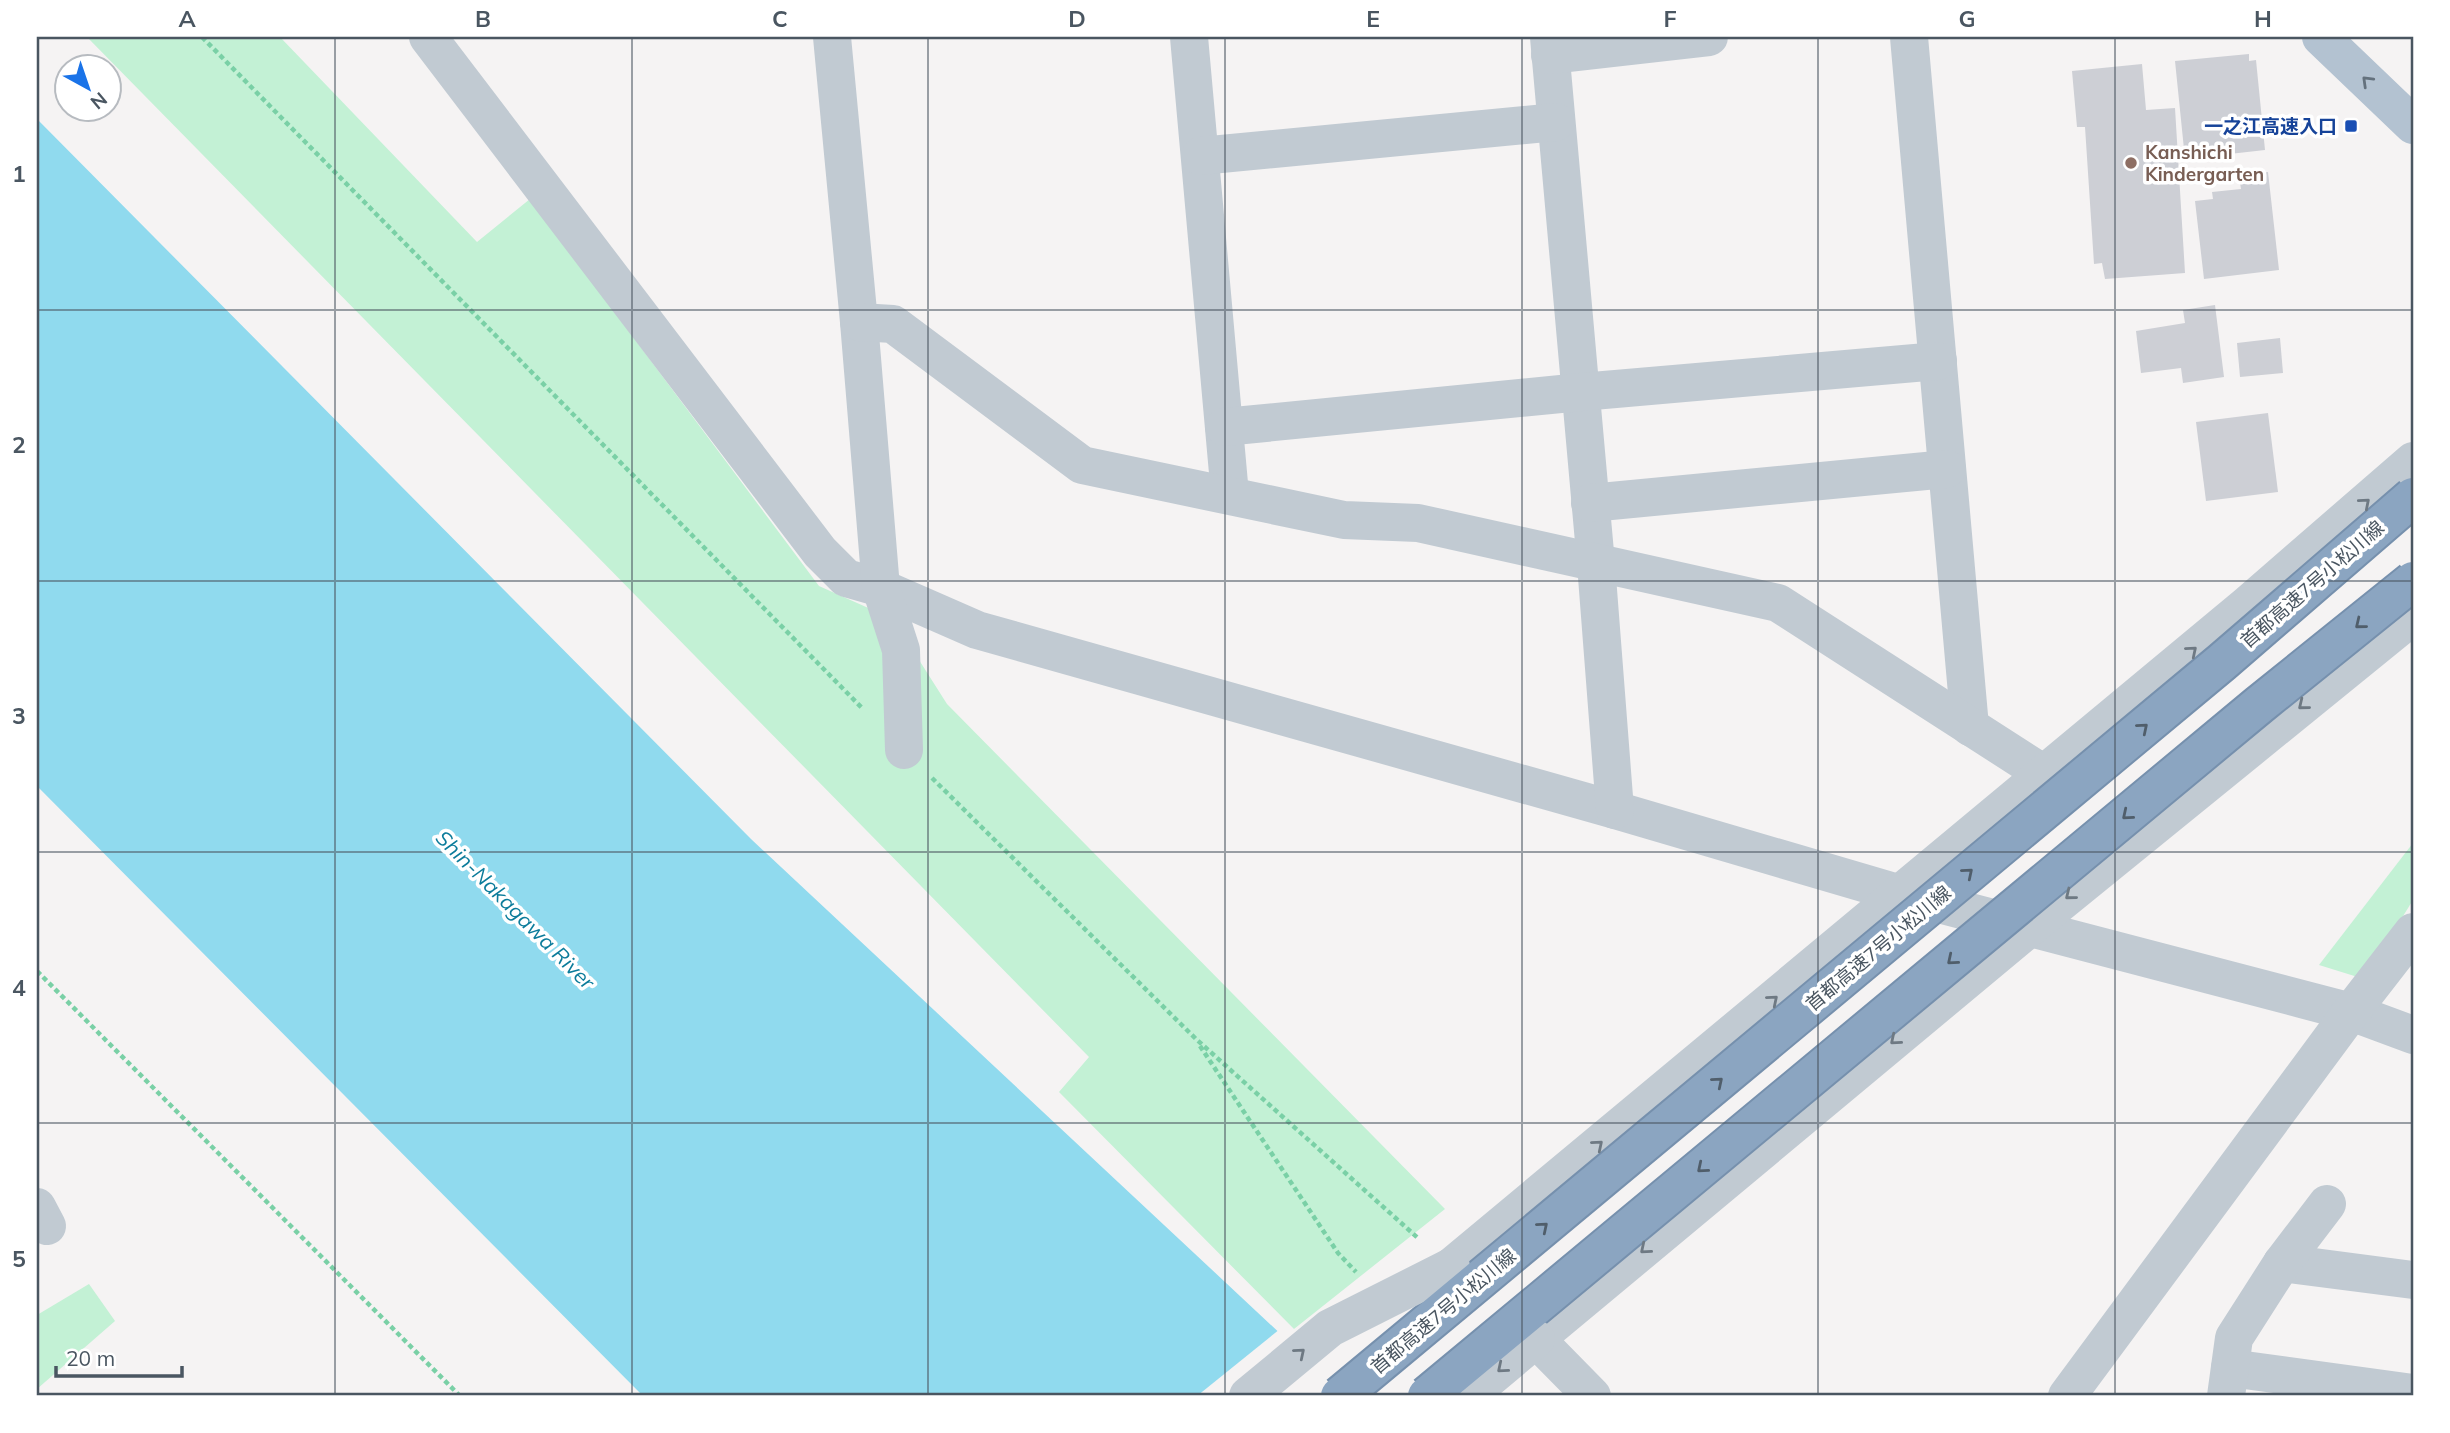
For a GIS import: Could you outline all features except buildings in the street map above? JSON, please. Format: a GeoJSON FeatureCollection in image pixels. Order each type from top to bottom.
{"type":"FeatureCollection","features":[{"type":"Feature","properties":{"kind":"highway","name":"首都高速7号小松川線"},"geometry":{"type":"LineString","coordinates":[[1340,1396],[2222,662],[2413,497]]}},
{"type":"Feature","properties":{"kind":"highway"},"geometry":{"type":"LineString","coordinates":[[1427,1396],[2259,705],[2413,581]]}},
{"type":"Feature","properties":{"kind":"main road"},"geometry":{"type":"LineString","coordinates":[[2321,37],[2413,125]]}},
{"type":"Feature","properties":{"kind":"street"},"geometry":{"type":"LineString","coordinates":[[428,37],[820,552],[846,578],[881,588],[977,630],[1615,810],[1901,894],[2351,1012],[2413,1035]]}},
{"type":"Feature","properties":{"kind":"street"},"geometry":{"type":"LineString","coordinates":[[832,37],[881,588],[901,650],[904,750]]}},
{"type":"Feature","properties":{"kind":"street"},"geometry":{"type":"LineString","coordinates":[[1189,37],[1230,495]]}},
{"type":"Feature","properties":{"kind":"street"},"geometry":{"type":"LineString","coordinates":[[1615,810],[1591,503],[1550,46],[1709,37]]}},
{"type":"Feature","properties":{"kind":"street"},"geometry":{"type":"LineString","coordinates":[[1909,37],[1970,727]]}},
{"type":"Feature","properties":{"kind":"street"},"geometry":{"type":"LineString","coordinates":[[1200,156],[1556,122]]}},
{"type":"Feature","properties":{"kind":"street"},"geometry":{"type":"LineString","coordinates":[[859,322],[893,324],[1082,465],[1344,520],[1418,523],[1778,603],[2044,774]]}},
{"type":"Feature","properties":{"kind":"street"},"geometry":{"type":"LineString","coordinates":[[1224,426],[1938,361]]}},
{"type":"Feature","properties":{"kind":"street"},"geometry":{"type":"LineString","coordinates":[[1248,1396],[1330,1328],[1451,1268],[2247,605],[2413,461]]}},
{"type":"Feature","properties":{"kind":"street"},"geometry":{"type":"LineString","coordinates":[[1591,503],[1947,469]]}},
{"type":"Feature","properties":{"kind":"street"},"geometry":{"type":"LineString","coordinates":[[1468,1396],[2028,929],[2413,615]]}},
{"type":"Feature","properties":{"kind":"street"},"geometry":{"type":"LineString","coordinates":[[2067,1396],[2413,932]]}},
{"type":"Feature","properties":{"kind":"street"},"geometry":{"type":"LineString","coordinates":[[2327,1204],[2282,1263],[2234,1338],[2228,1382],[2413,1393]]}},
{"type":"Feature","properties":{"kind":"street"},"geometry":{"type":"LineString","coordinates":[[2282,1263],[2413,1280]]}},
{"type":"Feature","properties":{"kind":"street"},"geometry":{"type":"LineString","coordinates":[[1536,1339],[1592,1396]]}},
{"type":"Feature","properties":{"kind":"path"},"geometry":{"type":"LineString","coordinates":[[202,37],[904,750],[1196,1039],[1451,1268]]}},
{"type":"Feature","properties":{"kind":"path"},"geometry":{"type":"LineString","coordinates":[[37,971],[460,1396]]}},
{"type":"Feature","properties":{"kind":"path"},"geometry":{"type":"LineString","coordinates":[[1196,1039],[1338,1254],[1357,1273]]}},
{"type":"Feature","properties":{"kind":"green space"},"geometry":{"type":"Polygon","coordinates":[[[87,37],[280,37],[477,242],[530,199],[819,586],[893,619],[947,704],[1445,1209],[1294,1329],[1059,1092],[1089,1057],[122,73],[122,52],[102,52],[87,37]]]}},
{"type":"Feature","properties":{"kind":"green space"},"geometry":{"type":"Polygon","coordinates":[[[2413,843],[2413,900],[2364,979],[2319,965],[2413,843]]]}},
{"type":"Feature","properties":{"kind":"green space"},"geometry":{"type":"Polygon","coordinates":[[[89,1284],[115,1321],[37,1389],[37,1315],[89,1284]]]}},
{"type":"Feature","properties":{"kind":"water","name":"Shin-Nakagawa River"},"geometry":{"type":"Polygon","coordinates":[[[37,119],[751,839],[1347,1396],[643,1396],[37,786],[37,119]]]}},
{"type":"Feature","properties":{"kind":"pier"},"geometry":{"type":"Polygon","coordinates":[[[1280,1329],[1350,1396],[1197,1396],[1280,1329]]]}},
{"type":"Feature","properties":{"kind":"place","name":"一之江高速入口"},"geometry":{"type":"Point","coordinates":[2351,126]}},
{"type":"Feature","properties":{"kind":"place","name":"Kanshichi Kindergarten"},"geometry":{"type":"Point","coordinates":[2131,163]}}]}
